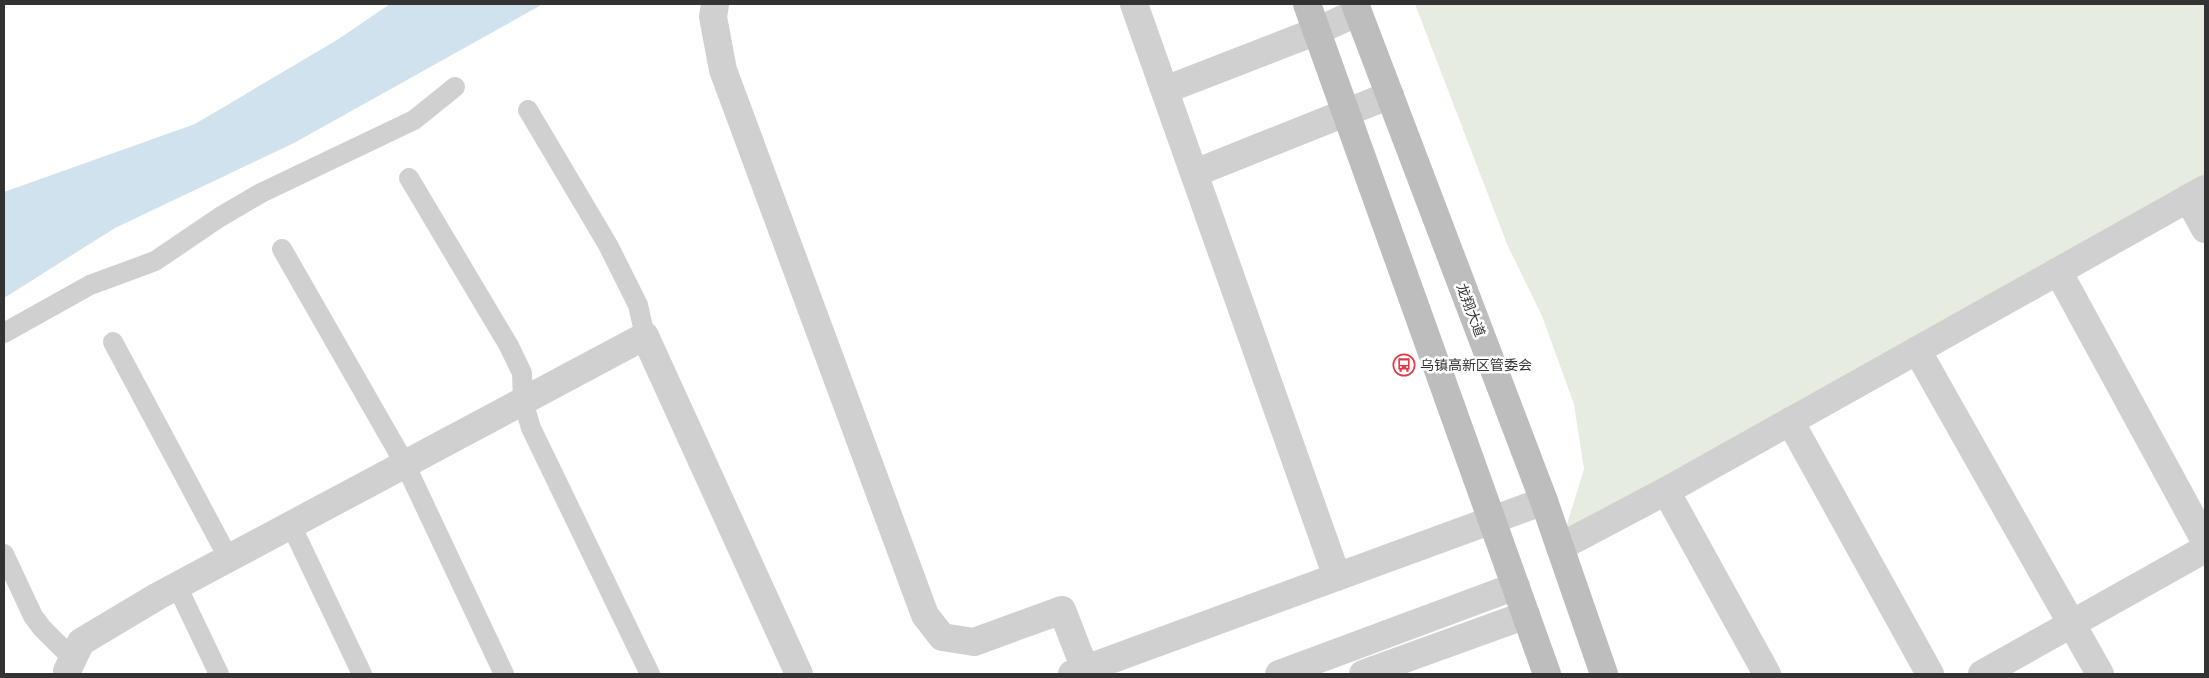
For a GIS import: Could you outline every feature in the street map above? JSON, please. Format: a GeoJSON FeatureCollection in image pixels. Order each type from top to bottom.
{"type":"FeatureCollection","features":[{"type":"Feature","properties":{"kind":"main road"},"geometry":{"type":"LineString","coordinates":[[1307,4],[1547,674]]}},
{"type":"Feature","properties":{"kind":"main road","name":"龙翔大道"},"geometry":{"type":"LineString","coordinates":[[1357,8],[1544,501],[1604,674]]}},
{"type":"Feature","properties":{"kind":"street"},"geometry":{"type":"LineString","coordinates":[[715,4],[713,17],[723,70],[925,615],[942,637],[974,642],[1062,610],[1079,672],[1544,501]]}},
{"type":"Feature","properties":{"kind":"street"},"geometry":{"type":"LineString","coordinates":[[1134,4],[1337,577]]}},
{"type":"Feature","properties":{"kind":"street"},"geometry":{"type":"LineString","coordinates":[[1165,90],[1317,31],[1357,8]]}},
{"type":"Feature","properties":{"kind":"street"},"geometry":{"type":"LineString","coordinates":[[1195,174],[1390,95]]}},
{"type":"Feature","properties":{"kind":"street"},"geometry":{"type":"LineString","coordinates":[[1560,547],[1666,490],[2197,194],[2205,229]]}},
{"type":"Feature","properties":{"kind":"street"},"geometry":{"type":"LineString","coordinates":[[2058,271],[2205,541]]}},
{"type":"Feature","properties":{"kind":"street"},"geometry":{"type":"LineString","coordinates":[[71,666],[81,642],[177,586],[645,336],[799,674]]}},
{"type":"Feature","properties":{"kind":"street"},"geometry":{"type":"LineString","coordinates":[[1918,350],[2100,674]]}},
{"type":"Feature","properties":{"kind":"street"},"geometry":{"type":"LineString","coordinates":[[1790,421],[1930,674]]}},
{"type":"Feature","properties":{"kind":"street"},"geometry":{"type":"LineString","coordinates":[[1666,490],[1767,674]]}},
{"type":"Feature","properties":{"kind":"street"},"geometry":{"type":"LineString","coordinates":[[1982,674],[2205,548]]}},
{"type":"Feature","properties":{"kind":"street"},"geometry":{"type":"LineString","coordinates":[[1279,674],[1516,586]]}},
{"type":"Feature","properties":{"kind":"street"},"geometry":{"type":"LineString","coordinates":[[1363,674],[1526,615]]}},
{"type":"Feature","properties":{"kind":"lane"},"geometry":{"type":"LineString","coordinates":[[4,333],[90,285],[155,261],[220,217],[301,172],[414,120],[455,87]]}},
{"type":"Feature","properties":{"kind":"lane"},"geometry":{"type":"LineString","coordinates":[[528,110],[608,246],[638,305],[645,336]]}},
{"type":"Feature","properties":{"kind":"lane"},"geometry":{"type":"LineString","coordinates":[[409,178],[509,346],[522,372],[523,401],[532,428],[650,674]]}},
{"type":"Feature","properties":{"kind":"lane"},"geometry":{"type":"LineString","coordinates":[[282,250],[405,464],[504,674]]}},
{"type":"Feature","properties":{"kind":"lane"},"geometry":{"type":"LineString","coordinates":[[113,342],[229,559]]}},
{"type":"Feature","properties":{"kind":"lane"},"geometry":{"type":"LineString","coordinates":[[291,525],[362,674]]}},
{"type":"Feature","properties":{"kind":"lane"},"geometry":{"type":"LineString","coordinates":[[4,554],[33,616],[71,666]]}},
{"type":"Feature","properties":{"kind":"lane"},"geometry":{"type":"LineString","coordinates":[[177,586],[219,674]]}},
{"type":"Feature","properties":{"kind":"shaded area"},"geometry":{"type":"Polygon","coordinates":[[[1415,4],[2205,4],[2205,189],[1560,547],[1584,469],[1574,404],[1542,316],[1507,244],[1415,4]]]}},
{"type":"Feature","properties":{"kind":"water"},"geometry":{"type":"Polygon","coordinates":[[[390,4],[543,4],[294,143],[115,228],[4,298],[4,192],[195,124],[337,40],[390,4]]]}},
{"type":"Feature","properties":{"kind":"place","name":"乌镇高新区管委会"},"geometry":{"type":"Point","coordinates":[1404,365]}}]}
